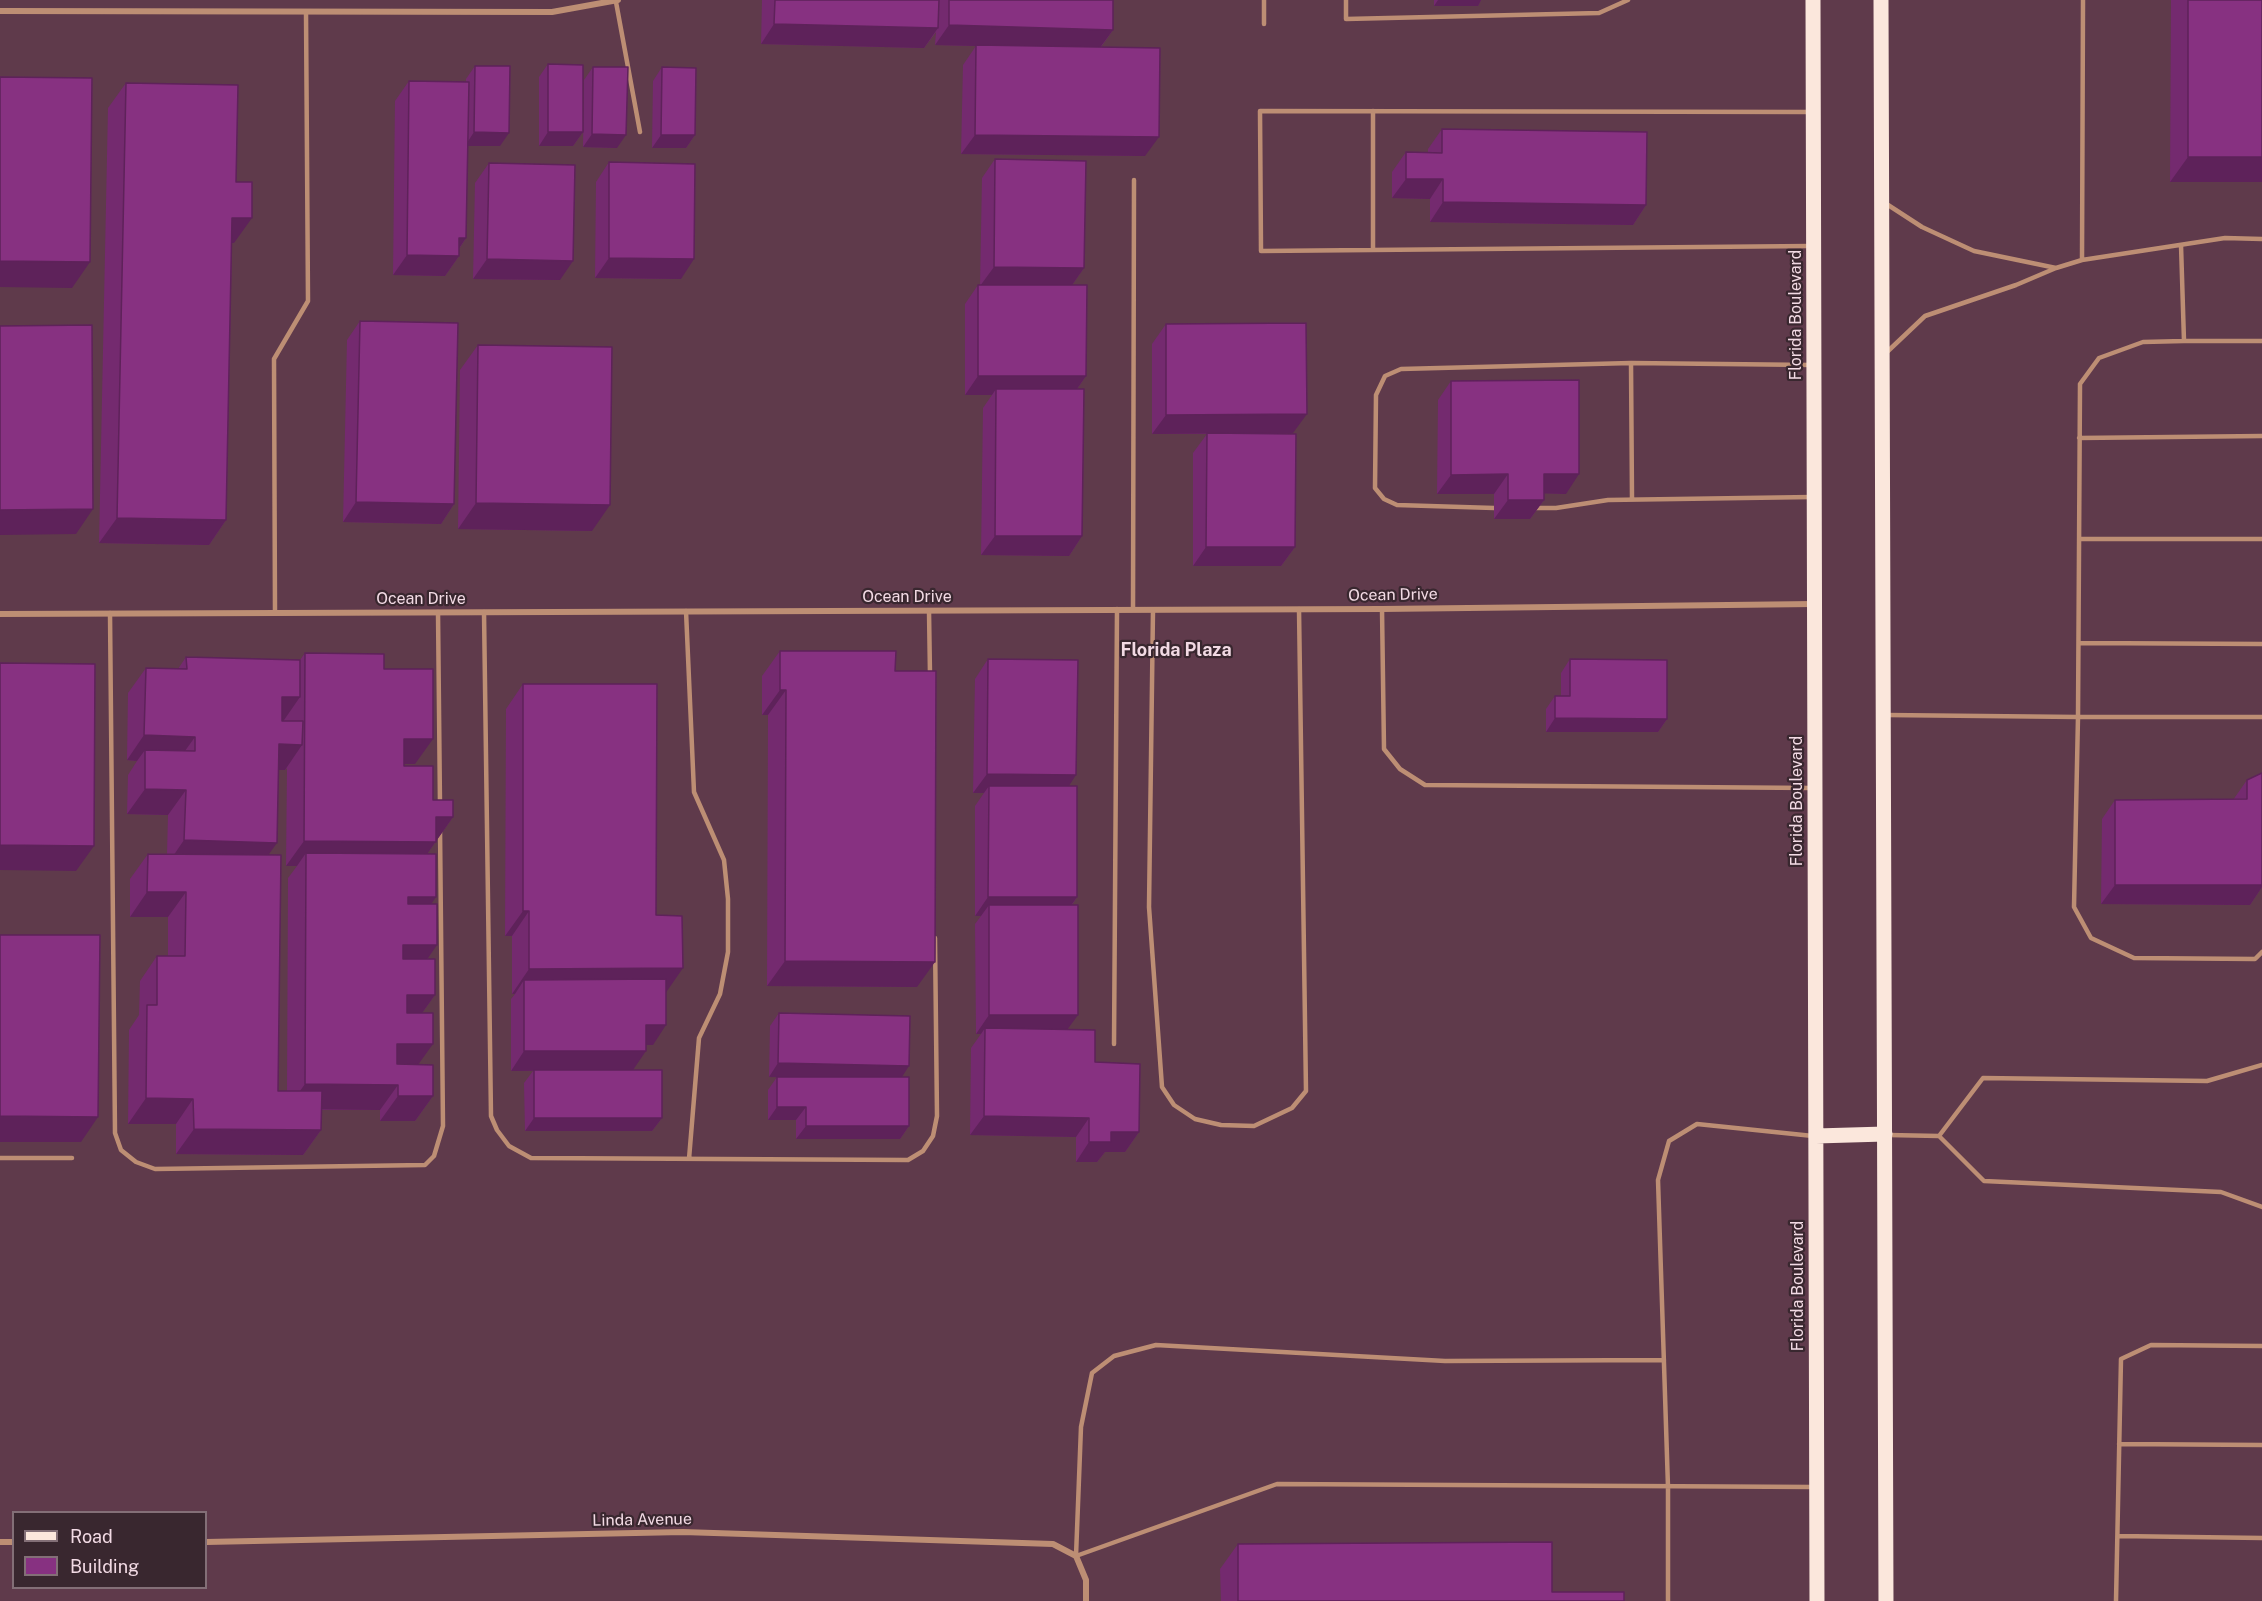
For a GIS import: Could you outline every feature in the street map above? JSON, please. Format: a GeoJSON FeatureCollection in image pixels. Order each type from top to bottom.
{"type":"FeatureCollection","features":[{"type":"Feature","properties":{"kind":"main road","name":"Florida Boulevard"},"geometry":{"type":"LineString","coordinates":[[1813,0],[1817,1601]]}},
{"type":"Feature","properties":{"kind":"main road"},"geometry":{"type":"LineString","coordinates":[[1881,0],[1886,1601]]}},
{"type":"Feature","properties":{"kind":"main road"},"geometry":{"type":"LineString","coordinates":[[1816,1136],[1885,1134]]}},
{"type":"Feature","properties":{"kind":"street"},"geometry":{"type":"LineString","coordinates":[[0,11],[552,12],[617,1]]}},
{"type":"Feature","properties":{"kind":"street","name":"Ocean Drive"},"geometry":{"type":"LineString","coordinates":[[0,614],[1382,609],[1814,604]]}},
{"type":"Feature","properties":{"kind":"street","name":"Linda Avenue"},"geometry":{"type":"LineString","coordinates":[[207,1542],[683,1532],[1053,1544],[1076,1556]]}},
{"type":"Feature","properties":{"kind":"street"},"geometry":{"type":"LineString","coordinates":[[1076,1556],[1086,1580],[1086,1601]]}},
{"type":"Feature","properties":{"kind":"lane"},"geometry":{"type":"LineString","coordinates":[[1264,0],[1264,24]]}},
{"type":"Feature","properties":{"kind":"lane"},"geometry":{"type":"LineString","coordinates":[[1346,0],[1346,19],[1599,13],[1628,0]]}},
{"type":"Feature","properties":{"kind":"lane"},"geometry":{"type":"LineString","coordinates":[[2082,260],[2083,0]]}},
{"type":"Feature","properties":{"kind":"lane"},"geometry":{"type":"LineString","coordinates":[[617,1],[640,132]]}},
{"type":"Feature","properties":{"kind":"lane"},"geometry":{"type":"LineString","coordinates":[[275,613],[273,359],[308,301],[306,12]]}},
{"type":"Feature","properties":{"kind":"lane"},"geometry":{"type":"LineString","coordinates":[[1814,112],[1260,111],[1261,251],[1814,246]]}},
{"type":"Feature","properties":{"kind":"lane"},"geometry":{"type":"LineString","coordinates":[[1373,111],[1373,249]]}},
{"type":"Feature","properties":{"kind":"lane"},"geometry":{"type":"LineString","coordinates":[[1133,609],[1134,180]]}},
{"type":"Feature","properties":{"kind":"lane"},"geometry":{"type":"LineString","coordinates":[[1882,201],[1922,227],[1974,251],[2056,268]]}},
{"type":"Feature","properties":{"kind":"lane"},"geometry":{"type":"LineString","coordinates":[[1883,356],[1925,316],[2016,285],[2056,268],[2082,260],[2181,244],[2225,238],[2262,239]]}},
{"type":"Feature","properties":{"kind":"lane"},"geometry":{"type":"LineString","coordinates":[[2181,244],[2184,341]]}},
{"type":"Feature","properties":{"kind":"lane"},"geometry":{"type":"LineString","coordinates":[[2262,341],[2144,342],[2099,358],[2080,384],[2079,643],[2074,907],[2091,938],[2134,958],[2254,959],[2262,951]]}},
{"type":"Feature","properties":{"kind":"lane"},"geometry":{"type":"LineString","coordinates":[[1494,508],[1397,505],[1384,499],[1375,488],[1376,395],[1385,376],[1401,369],[1631,363],[1814,365]]}},
{"type":"Feature","properties":{"kind":"lane"},"geometry":{"type":"LineString","coordinates":[[1631,363],[1632,499]]}},
{"type":"Feature","properties":{"kind":"lane"},"geometry":{"type":"LineString","coordinates":[[2079,438],[2262,436]]}},
{"type":"Feature","properties":{"kind":"lane"},"geometry":{"type":"LineString","coordinates":[[1531,508],[1556,508],[1608,500],[1632,499],[1814,497]]}},
{"type":"Feature","properties":{"kind":"lane"},"geometry":{"type":"LineString","coordinates":[[2079,539],[2262,539]]}},
{"type":"Feature","properties":{"kind":"lane"},"geometry":{"type":"LineString","coordinates":[[1114,1044],[1117,609]]}},
{"type":"Feature","properties":{"kind":"lane"},"geometry":{"type":"LineString","coordinates":[[1153,610],[1149,907],[1162,1087],[1174,1105],[1195,1119],[1221,1125],[1254,1126],[1292,1108],[1306,1091],[1299,609]]}},
{"type":"Feature","properties":{"kind":"lane"},"geometry":{"type":"LineString","coordinates":[[1382,609],[1384,749],[1400,769],[1425,785],[1815,788]]}},
{"type":"Feature","properties":{"kind":"lane"},"geometry":{"type":"LineString","coordinates":[[686,611],[694,792],[724,860],[728,899],[728,952],[720,994],[699,1038],[688,1159]]}},
{"type":"Feature","properties":{"kind":"lane"},"geometry":{"type":"LineString","coordinates":[[930,611],[931,681]]}},
{"type":"Feature","properties":{"kind":"lane"},"geometry":{"type":"LineString","coordinates":[[110,613],[115,1133],[121,1149],[136,1162],[156,1168],[425,1165],[434,1156],[443,1126],[438,612]]}},
{"type":"Feature","properties":{"kind":"lane"},"geometry":{"type":"LineString","coordinates":[[484,612],[491,1116],[497,1130],[510,1146],[531,1158],[908,1160],[923,1151],[933,1136],[938,1116],[934,928]]}},
{"type":"Feature","properties":{"kind":"lane"},"geometry":{"type":"LineString","coordinates":[[2079,643],[2262,644]]}},
{"type":"Feature","properties":{"kind":"lane"},"geometry":{"type":"LineString","coordinates":[[1883,715],[2262,717]]}},
{"type":"Feature","properties":{"kind":"lane"},"geometry":{"type":"LineString","coordinates":[[1939,1136],[1983,1078],[2207,1081],[2262,1065]]}},
{"type":"Feature","properties":{"kind":"lane"},"geometry":{"type":"LineString","coordinates":[[1668,1601],[1668,1487],[1658,1180],[1669,1141],[1697,1124],[1816,1136]]}},
{"type":"Feature","properties":{"kind":"lane"},"geometry":{"type":"LineString","coordinates":[[1885,1134],[1939,1136],[1984,1181],[2221,1192],[2262,1207]]}},
{"type":"Feature","properties":{"kind":"lane"},"geometry":{"type":"LineString","coordinates":[[0,1158],[72,1158]]}},
{"type":"Feature","properties":{"kind":"lane"},"geometry":{"type":"LineString","coordinates":[[1664,1360],[1445,1361],[1156,1344],[1114,1356],[1092,1373],[1081,1427],[1076,1556],[1277,1484],[1816,1488]]}},
{"type":"Feature","properties":{"kind":"lane"},"geometry":{"type":"LineString","coordinates":[[2116,1601],[2121,1359],[2151,1345],[2262,1346]]}},
{"type":"Feature","properties":{"kind":"lane"},"geometry":{"type":"LineString","coordinates":[[2119,1444],[2262,1445]]}},
{"type":"Feature","properties":{"kind":"lane"},"geometry":{"type":"LineString","coordinates":[[2118,1536],[2262,1538]]}},
{"type":"Feature","properties":{"kind":"building"},"geometry":{"type":"Polygon","coordinates":[[[775,0],[939,0],[938,28],[774,24],[775,0]]]}},
{"type":"Feature","properties":{"kind":"building"},"geometry":{"type":"Polygon","coordinates":[[[949,0],[1113,0],[1113,30],[949,25],[949,0]]]}},
{"type":"Feature","properties":{"kind":"building"},"geometry":{"type":"Polygon","coordinates":[[[2188,0],[2262,0],[2262,157],[2188,157],[2188,0]]]}},
{"type":"Feature","properties":{"kind":"building"},"geometry":{"type":"Polygon","coordinates":[[[976,45],[1160,48],[1159,137],[975,135],[976,45]]]}},
{"type":"Feature","properties":{"kind":"building"},"geometry":{"type":"Polygon","coordinates":[[[548,64],[583,65],[583,132],[548,132],[548,64]]]}},
{"type":"Feature","properties":{"kind":"building"},"geometry":{"type":"Polygon","coordinates":[[[475,66],[510,66],[509,133],[474,132],[475,66]]]}},
{"type":"Feature","properties":{"kind":"building"},"geometry":{"type":"Polygon","coordinates":[[[593,67],[628,67],[626,135],[592,134],[593,67]]]}},
{"type":"Feature","properties":{"kind":"building"},"geometry":{"type":"Polygon","coordinates":[[[662,67],[696,68],[695,135],[661,135],[662,67]]]}},
{"type":"Feature","properties":{"kind":"building"},"geometry":{"type":"Polygon","coordinates":[[[0,77],[92,78],[90,262],[0,261],[0,77]]]}},
{"type":"Feature","properties":{"kind":"building"},"geometry":{"type":"Polygon","coordinates":[[[409,81],[469,82],[466,238],[459,238],[459,256],[407,255],[409,81]]]}},
{"type":"Feature","properties":{"kind":"building"},"geometry":{"type":"Polygon","coordinates":[[[126,83],[238,85],[236,182],[252,182],[252,218],[232,218],[226,520],[117,518],[126,83]]]}},
{"type":"Feature","properties":{"kind":"building"},"geometry":{"type":"Polygon","coordinates":[[[1442,129],[1647,132],[1646,205],[1443,202],[1443,179],[1406,179],[1406,152],[1442,153],[1442,129]]]}},
{"type":"Feature","properties":{"kind":"building"},"geometry":{"type":"Polygon","coordinates":[[[995,159],[1086,161],[1084,268],[994,267],[995,159]]]}},
{"type":"Feature","properties":{"kind":"building"},"geometry":{"type":"Polygon","coordinates":[[[609,162],[695,164],[694,259],[609,258],[609,162]]]}},
{"type":"Feature","properties":{"kind":"building"},"geometry":{"type":"Polygon","coordinates":[[[489,163],[575,165],[573,261],[487,259],[489,163]]]}},
{"type":"Feature","properties":{"kind":"building"},"geometry":{"type":"Polygon","coordinates":[[[978,285],[1087,285],[1086,376],[978,376],[978,285]]]}},
{"type":"Feature","properties":{"kind":"building"},"geometry":{"type":"Polygon","coordinates":[[[360,321],[458,323],[454,504],[356,502],[360,321]]]}},
{"type":"Feature","properties":{"kind":"building"},"geometry":{"type":"Polygon","coordinates":[[[1306,323],[1307,414],[1166,415],[1166,324],[1306,323]]]}},
{"type":"Feature","properties":{"kind":"building"},"geometry":{"type":"Polygon","coordinates":[[[92,325],[93,509],[0,510],[0,326],[92,325]]]}},
{"type":"Feature","properties":{"kind":"building"},"geometry":{"type":"Polygon","coordinates":[[[478,345],[612,347],[610,505],[476,503],[478,345]]]}},
{"type":"Feature","properties":{"kind":"building"},"geometry":{"type":"Polygon","coordinates":[[[1579,380],[1579,474],[1544,474],[1544,500],[1508,500],[1508,474],[1451,475],[1451,381],[1579,380]]]}},
{"type":"Feature","properties":{"kind":"building"},"geometry":{"type":"Polygon","coordinates":[[[996,389],[1084,389],[1082,536],[995,536],[996,389]]]}},
{"type":"Feature","properties":{"kind":"building"},"geometry":{"type":"Polygon","coordinates":[[[1207,433],[1296,434],[1295,547],[1206,547],[1207,433]]]}},
{"type":"Feature","properties":{"kind":"building"},"geometry":{"type":"Polygon","coordinates":[[[780,651],[896,651],[895,671],[936,671],[935,962],[785,961],[786,690],[780,690],[780,651]]]}},
{"type":"Feature","properties":{"kind":"building"},"geometry":{"type":"Polygon","coordinates":[[[305,653],[384,654],[384,669],[433,669],[433,739],[404,739],[404,766],[433,766],[433,800],[453,800],[453,817],[436,817],[436,842],[304,841],[305,653]]]}},
{"type":"Feature","properties":{"kind":"building"},"geometry":{"type":"Polygon","coordinates":[[[186,657],[300,660],[300,697],[282,697],[282,721],[303,721],[302,745],[279,744],[277,843],[184,840],[186,790],[145,789],[145,750],[195,751],[195,737],[144,735],[146,668],[187,669],[186,657]]]}},
{"type":"Feature","properties":{"kind":"building"},"geometry":{"type":"Polygon","coordinates":[[[988,659],[1078,660],[1076,775],[987,774],[988,659]]]}},
{"type":"Feature","properties":{"kind":"building"},"geometry":{"type":"Polygon","coordinates":[[[1570,659],[1667,660],[1667,719],[1555,718],[1555,696],[1570,696],[1570,659]]]}},
{"type":"Feature","properties":{"kind":"building"},"geometry":{"type":"Polygon","coordinates":[[[0,663],[95,664],[94,846],[0,845],[0,663]]]}},
{"type":"Feature","properties":{"kind":"building"},"geometry":{"type":"Polygon","coordinates":[[[523,684],[657,684],[656,915],[682,916],[683,968],[529,969],[529,911],[523,911],[523,684]]]}},
{"type":"Feature","properties":{"kind":"building"},"geometry":{"type":"Polygon","coordinates":[[[2262,773],[2262,885],[2115,885],[2115,800],[2247,799],[2247,780],[2262,773]]]}},
{"type":"Feature","properties":{"kind":"building"},"geometry":{"type":"Polygon","coordinates":[[[989,786],[1077,786],[1077,897],[988,897],[989,786]]]}},
{"type":"Feature","properties":{"kind":"building"},"geometry":{"type":"Polygon","coordinates":[[[306,853],[436,854],[436,897],[408,897],[408,904],[437,904],[437,945],[403,945],[403,959],[435,959],[435,995],[407,995],[407,1013],[433,1013],[433,1044],[397,1044],[397,1064],[433,1065],[433,1096],[398,1096],[398,1085],[305,1084],[306,853]]]}},
{"type":"Feature","properties":{"kind":"building"},"geometry":{"type":"Polygon","coordinates":[[[148,854],[281,855],[278,1091],[322,1091],[321,1130],[194,1129],[193,1099],[146,1098],[147,1005],[157,1005],[157,956],[185,956],[186,892],[147,892],[148,854]]]}},
{"type":"Feature","properties":{"kind":"building"},"geometry":{"type":"Polygon","coordinates":[[[989,905],[1078,905],[1078,1015],[989,1015],[989,905]]]}},
{"type":"Feature","properties":{"kind":"building"},"geometry":{"type":"Polygon","coordinates":[[[0,935],[100,935],[98,1117],[0,1116],[0,935]]]}},
{"type":"Feature","properties":{"kind":"building"},"geometry":{"type":"Polygon","coordinates":[[[666,979],[666,1025],[646,1025],[646,1051],[524,1051],[524,980],[666,979]]]}},
{"type":"Feature","properties":{"kind":"building"},"geometry":{"type":"Polygon","coordinates":[[[779,1013],[910,1016],[909,1066],[778,1063],[779,1013]]]}},
{"type":"Feature","properties":{"kind":"building"},"geometry":{"type":"Polygon","coordinates":[[[985,1028],[1095,1030],[1095,1062],[1140,1064],[1139,1132],[1111,1132],[1111,1142],[1089,1142],[1089,1118],[984,1116],[985,1028]]]}},
{"type":"Feature","properties":{"kind":"building"},"geometry":{"type":"Polygon","coordinates":[[[534,1070],[662,1070],[662,1118],[534,1118],[534,1070]]]}},
{"type":"Feature","properties":{"kind":"building"},"geometry":{"type":"Polygon","coordinates":[[[777,1077],[909,1077],[909,1126],[806,1126],[806,1107],[777,1107],[777,1077]]]}},
{"type":"Feature","properties":{"kind":"building"},"geometry":{"type":"Polygon","coordinates":[[[1552,1542],[1552,1592],[1624,1592],[1624,1601],[1238,1601],[1238,1544],[1552,1542]]]}},
{"type":"Feature","properties":{"kind":"district","name":"Florida Plaza"},"geometry":{"type":"Point","coordinates":[1176,650]}}]}
